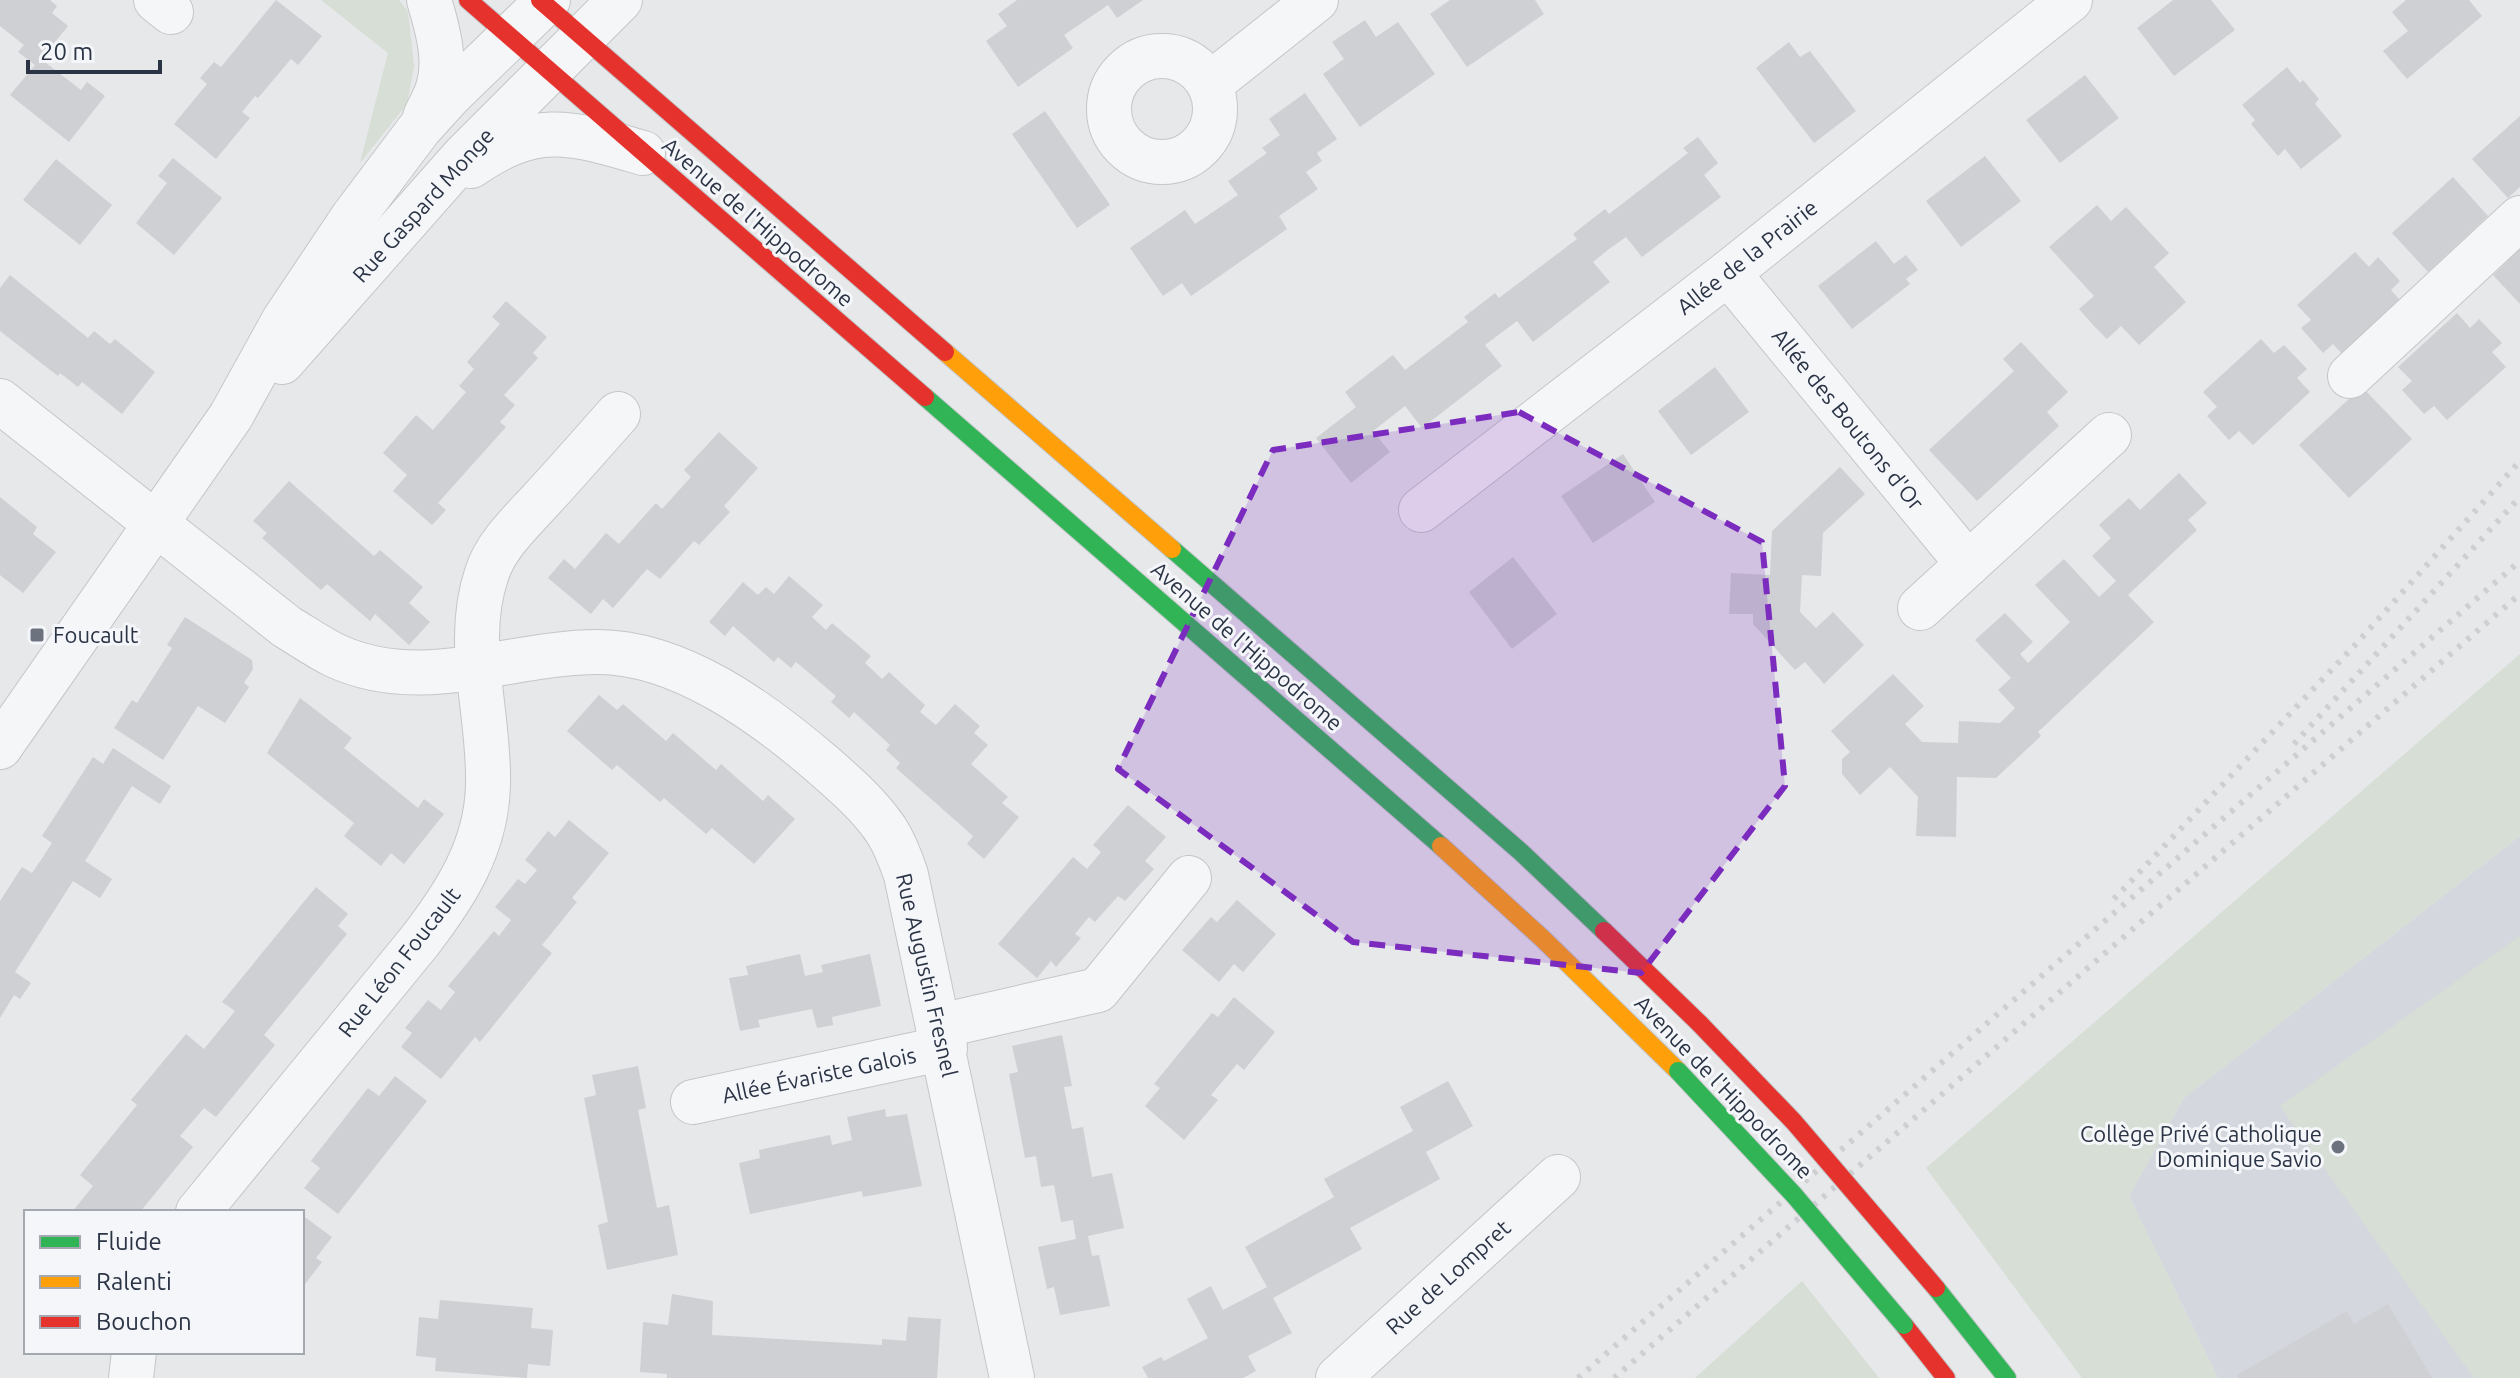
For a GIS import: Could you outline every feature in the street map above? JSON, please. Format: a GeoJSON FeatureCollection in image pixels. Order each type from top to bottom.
{"type":"FeatureCollection","features":[{"type":"Feature","properties":{"kind":"main road","name":"Avenue de l'Hippodrome"},"geometry":{"type":"LineString","coordinates":[[468,0],[1452,856],[1543,939],[1756,1151],[1831,1235],[1946,1378]]}},
{"type":"Feature","properties":{"kind":"main road","name":"Avenue de l'Hippodrome"},"geometry":{"type":"LineString","coordinates":[[544,1],[1522,853],[1700,1024],[1794,1122],[1936,1288],[2007,1378]]}},
{"type":"Feature","properties":{"kind":"street"},"geometry":{"type":"LineString","coordinates":[[420,128],[439,87],[441,56],[438,30],[429,0]]}},
{"type":"Feature","properties":{"kind":"street","name":"Rue Gaspard Monge"},"geometry":{"type":"LineString","coordinates":[[231,416],[336,303],[464,156],[620,0]]}},
{"type":"Feature","properties":{"kind":"street"},"geometry":{"type":"LineString","coordinates":[[1210,84],[1316,0]]}},
{"type":"Feature","properties":{"kind":"street","name":"Allée de la Prairie"},"geometry":{"type":"LineString","coordinates":[[1421,510],[1728,273],[2070,0]]}},
{"type":"Feature","properties":{"kind":"street","name":"Rue Gaspard Monge"},"geometry":{"type":"LineString","coordinates":[[0,747],[231,416],[306,286],[353,217],[420,128],[544,1]]}},
{"type":"Feature","properties":{"kind":"street"},"geometry":{"type":"LineString","coordinates":[[411,216],[492,151],[533,134],[581,137],[643,153]]}},
{"type":"Feature","properties":{"kind":"street"},"geometry":{"type":"LineString","coordinates":[[2350,376],[2520,218]]}},
{"type":"Feature","properties":{"kind":"street","name":"Allée des Boutons d'Or"},"geometry":{"type":"LineString","coordinates":[[1728,273],[1968,564]]}},
{"type":"Feature","properties":{"kind":"street","name":"Rue Augustin Fresnel"},"geometry":{"type":"LineString","coordinates":[[0,401],[287,627],[335,656],[392,672],[424,674],[571,654],[599,652],[626,655],[685,673],[747,706],[779,727],[851,789],[887,831],[906,875],[1012,1378]]}},
{"type":"Feature","properties":{"kind":"street","name":"Rue Léon Foucault"},"geometry":{"type":"LineString","coordinates":[[200,1210],[427,932],[468,870],[479,843],[488,785],[478,668],[481,592],[492,561],[513,531],[618,414]]}},
{"type":"Feature","properties":{"kind":"street"},"geometry":{"type":"LineString","coordinates":[[1920,608],[2109,435]]}},
{"type":"Feature","properties":{"kind":"street","name":"Allée Évariste Galois"},"geometry":{"type":"LineString","coordinates":[[693,1102],[942,1037],[1098,990],[1189,878]]}},
{"type":"Feature","properties":{"kind":"street","name":"Rue de Lompret"},"geometry":{"type":"LineString","coordinates":[[1338,1378],[1558,1177]]}},
{"type":"Feature","properties":{"kind":"street"},"geometry":{"type":"LineString","coordinates":[[131,1378],[134,1354]]}},
{"type":"Feature","properties":{"kind":"highlighted area"},"geometry":{"type":"Polygon","coordinates":[[[1519,412],[1762,542],[1785,786],[1641,973],[1353,942],[1118,769],[1273,450],[1519,412]]]}},
{"type":"Feature","properties":{"kind":"shaded area"},"geometry":{"type":"Polygon","coordinates":[[[321,0],[399,0],[408,12],[414,66],[407,104],[360,163],[388,53],[321,0]]]}},
{"type":"Feature","properties":{"kind":"shaded area"},"geometry":{"type":"Polygon","coordinates":[[[2520,654],[2520,836],[2184,1098],[2129,1196],[2218,1378],[2082,1378],[1926,1168],[2520,654]]]}},
{"type":"Feature","properties":{"kind":"shaded area","name":"Collège Privé Catholique Dominique Savio"},"geometry":{"type":"Polygon","coordinates":[[[2520,836],[2520,1378],[2218,1378],[2129,1196],[2184,1098],[2520,836]]]}},
{"type":"Feature","properties":{"kind":"shaded area"},"geometry":{"type":"Polygon","coordinates":[[[2520,936],[2520,1378],[2474,1378],[2280,1106],[2520,936]]]}},
{"type":"Feature","properties":{"kind":"shaded area"},"geometry":{"type":"Polygon","coordinates":[[[1802,1281],[1879,1378],[1695,1378],[1802,1281]]]}},
{"type":"Feature","properties":{"kind":"building"},"geometry":{"type":"Polygon","coordinates":[[[0,0],[50,0],[57,6],[52,13],[68,26],[41,59],[81,90],[87,82],[105,96],[69,142],[10,95],[35,65],[18,52],[24,45],[0,26],[0,0]]]}},
{"type":"Feature","properties":{"kind":"building"},"geometry":{"type":"Polygon","coordinates":[[[276,0],[322,36],[298,65],[291,59],[258,98],[255,96],[242,112],[250,118],[216,159],[174,124],[207,84],[200,78],[214,62],[221,67],[276,0]]]}},
{"type":"Feature","properties":{"kind":"building"},"geometry":{"type":"Polygon","coordinates":[[[1017,0],[1143,0],[1117,18],[1108,5],[1064,35],[1073,48],[1018,87],[986,41],[1007,26],[998,14],[1017,0]]]}},
{"type":"Feature","properties":{"kind":"building"},"geometry":{"type":"Polygon","coordinates":[[[1450,0],[1535,0],[1544,14],[1467,67],[1430,14],[1450,0]]]}},
{"type":"Feature","properties":{"kind":"building"},"geometry":{"type":"Polygon","coordinates":[[[2173,0],[2211,0],[2235,30],[2174,76],[2137,28],[2173,0]]]}},
{"type":"Feature","properties":{"kind":"building"},"geometry":{"type":"Polygon","coordinates":[[[2406,0],[2469,0],[2482,16],[2407,79],[2383,51],[2408,31],[2392,12],[2406,0]]]}},
{"type":"Feature","properties":{"kind":"building"},"geometry":{"type":"Polygon","coordinates":[[[1365,20],[1376,37],[1398,22],[1435,74],[1360,127],[1323,74],[1344,59],[1332,42],[1365,20]]]}},
{"type":"Feature","properties":{"kind":"building"},"geometry":{"type":"Polygon","coordinates":[[[1789,42],[1800,57],[1810,51],[1856,111],[1814,143],[1756,68],[1789,42]]]}},
{"type":"Feature","properties":{"kind":"building"},"geometry":{"type":"Polygon","coordinates":[[[2287,67],[2319,99],[2315,104],[2342,136],[2301,169],[2285,149],[2278,156],[2251,124],[2255,120],[2242,105],[2287,67]]]}},
{"type":"Feature","properties":{"kind":"building"},"geometry":{"type":"Polygon","coordinates":[[[2085,75],[2119,118],[2060,163],[2026,120],[2085,75]]]}},
{"type":"Feature","properties":{"kind":"building"},"geometry":{"type":"Polygon","coordinates":[[[1305,93],[1337,139],[1317,153],[1322,161],[1306,172],[1318,189],[1279,216],[1287,229],[1191,296],[1182,283],[1163,296],[1130,248],[1185,210],[1195,224],[1238,195],[1228,181],[1267,153],[1262,148],[1280,135],[1269,119],[1305,93]]]}},
{"type":"Feature","properties":{"kind":"building"},"geometry":{"type":"Polygon","coordinates":[[[1045,111],[1110,205],[1077,228],[1012,134],[1045,111]]]}},
{"type":"Feature","properties":{"kind":"building"},"geometry":{"type":"Polygon","coordinates":[[[2520,116],[2520,187],[2508,198],[2472,159],[2520,116]]]}},
{"type":"Feature","properties":{"kind":"building"},"geometry":{"type":"Polygon","coordinates":[[[1698,137],[1718,163],[1704,175],[1721,197],[1642,257],[1626,237],[1609,249],[1593,262],[1610,282],[1533,342],[1517,321],[1485,345],[1502,366],[1422,428],[1405,406],[1373,431],[1390,452],[1351,483],[1316,438],[1356,407],[1345,392],[1393,355],[1405,370],[1468,322],[1464,317],[1495,293],[1499,298],[1577,239],[1573,234],[1605,209],[1609,214],[1688,153],[1683,148],[1698,137]]]}},
{"type":"Feature","properties":{"kind":"building"},"geometry":{"type":"Polygon","coordinates":[[[1985,156],[2021,201],[1961,247],[1926,201],[1985,156]]]}},
{"type":"Feature","properties":{"kind":"building"},"geometry":{"type":"Polygon","coordinates":[[[173,158],[222,198],[174,255],[136,223],[167,183],[158,176],[173,158]]]}},
{"type":"Feature","properties":{"kind":"building"},"geometry":{"type":"Polygon","coordinates":[[[56,159],[112,205],[80,245],[23,200],[56,159]]]}},
{"type":"Feature","properties":{"kind":"building"},"geometry":{"type":"Polygon","coordinates":[[[2453,177],[2488,216],[2428,272],[2392,233],[2453,177]]]}},
{"type":"Feature","properties":{"kind":"building"},"geometry":{"type":"Polygon","coordinates":[[[2097,205],[2111,221],[2126,207],[2169,253],[2154,267],[2186,302],[2139,345],[2121,326],[2107,339],[2093,325],[2079,309],[2094,296],[2049,247],[2097,205]]]}},
{"type":"Feature","properties":{"kind":"building"},"geometry":{"type":"Polygon","coordinates":[[[2520,232],[2520,304],[2493,275],[2508,261],[2499,251],[2520,232]]]}},
{"type":"Feature","properties":{"kind":"building"},"geometry":{"type":"Polygon","coordinates":[[[1876,241],[1894,264],[1906,255],[1918,270],[1906,279],[1910,284],[1852,329],[1818,286],[1876,241]]]}},
{"type":"Feature","properties":{"kind":"building"},"geometry":{"type":"Polygon","coordinates":[[[2355,252],[2369,267],[2378,257],[2400,281],[2391,290],[2404,305],[2347,359],[2333,344],[2323,353],[2301,328],[2311,320],[2297,305],[2355,252]]]}},
{"type":"Feature","properties":{"kind":"building"},"geometry":{"type":"Polygon","coordinates":[[[10,275],[88,338],[94,331],[110,344],[115,339],[155,372],[122,414],[82,382],[78,387],[60,373],[58,376],[0,331],[0,288],[10,275]]]}},
{"type":"Feature","properties":{"kind":"building"},"geometry":{"type":"Polygon","coordinates":[[[506,301],[547,337],[533,353],[538,358],[504,395],[515,405],[500,422],[506,427],[438,503],[446,510],[432,525],[393,491],[407,475],[383,453],[416,415],[433,430],[466,392],[459,386],[474,369],[467,362],[500,324],[492,317],[506,301]]]}},
{"type":"Feature","properties":{"kind":"building"},"geometry":{"type":"Polygon","coordinates":[[[2457,313],[2470,328],[2479,319],[2502,343],[2492,352],[2506,367],[2447,420],[2434,406],[2424,414],[2402,390],[2412,381],[2398,367],[2457,313]]]}},
{"type":"Feature","properties":{"kind":"building"},"geometry":{"type":"Polygon","coordinates":[[[2261,339],[2274,353],[2284,345],[2307,369],[2297,378],[2310,392],[2253,445],[2239,431],[2229,440],[2207,416],[2217,407],[2203,392],[2261,339]]]}},
{"type":"Feature","properties":{"kind":"building"},"geometry":{"type":"Polygon","coordinates":[[[2021,342],[2068,392],[2047,412],[2059,426],[1977,501],[1929,450],[2014,371],[2003,359],[2021,342]]]}},
{"type":"Feature","properties":{"kind":"building"},"geometry":{"type":"Polygon","coordinates":[[[1715,367],[1749,412],[1691,455],[1658,411],[1715,367]]]}},
{"type":"Feature","properties":{"kind":"building"},"geometry":{"type":"Polygon","coordinates":[[[2362,387],[2412,439],[2349,498],[2299,445],[2362,387]]]}},
{"type":"Feature","properties":{"kind":"building"},"geometry":{"type":"Polygon","coordinates":[[[719,432],[758,468],[724,506],[730,512],[699,545],[694,541],[660,579],[647,569],[613,608],[603,599],[591,614],[548,578],[564,559],[575,569],[606,533],[619,544],[656,503],[662,509],[691,477],[684,470],[719,432]]]}},
{"type":"Feature","properties":{"kind":"building"},"geometry":{"type":"Polygon","coordinates":[[[1623,454],[1655,502],[1593,543],[1561,496],[1623,454]]]}},
{"type":"Feature","properties":{"kind":"building"},"geometry":{"type":"Polygon","coordinates":[[[1840,467],[1865,494],[1823,533],[1821,576],[1802,575],[1800,612],[1816,628],[1833,612],[1864,645],[1824,684],[1805,662],[1795,670],[1753,624],[1753,614],[1729,614],[1731,573],[1770,575],[1772,531],[1840,467]]]}},
{"type":"Feature","properties":{"kind":"building"},"geometry":{"type":"Polygon","coordinates":[[[2179,473],[2207,503],[2188,520],[2197,530],[2128,595],[2154,622],[2038,732],[2041,736],[1996,778],[1957,777],[1956,837],[1916,836],[1918,797],[1890,767],[1860,795],[1842,774],[1842,759],[1850,752],[1831,731],[1893,674],[1924,706],[1905,724],[1922,742],[1958,743],[1959,721],[2000,723],[2015,708],[1998,690],[2011,678],[1975,640],[2005,613],[2033,642],[2020,654],[2028,663],[2070,622],[2035,585],[2064,559],[2099,597],[2116,581],[2092,556],[2111,538],[2099,525],[2129,498],[2140,510],[2179,473]]]}},
{"type":"Feature","properties":{"kind":"building"},"geometry":{"type":"Polygon","coordinates":[[[289,481],[374,556],[380,550],[423,587],[409,603],[430,622],[409,645],[375,614],[370,621],[327,584],[321,590],[262,538],[267,533],[253,521],[289,481]]]}},
{"type":"Feature","properties":{"kind":"building"},"geometry":{"type":"Polygon","coordinates":[[[0,497],[37,527],[33,534],[56,552],[23,593],[0,575],[0,497]]]}},
{"type":"Feature","properties":{"kind":"building"},"geometry":{"type":"Polygon","coordinates":[[[1513,557],[1557,614],[1512,649],[1469,592],[1513,557]]]}},
{"type":"Feature","properties":{"kind":"building"},"geometry":{"type":"Polygon","coordinates":[[[789,576],[823,605],[812,617],[826,630],[832,623],[871,656],[865,663],[882,679],[889,672],[925,705],[920,712],[936,725],[955,704],[980,726],[974,733],[988,745],[971,764],[1008,797],[1002,803],[1019,817],[984,859],[967,844],[973,836],[896,768],[900,763],[886,750],[890,745],[854,712],[849,718],[831,702],[836,696],[796,662],[791,668],[778,657],[774,662],[733,626],[725,636],[709,622],[743,582],[758,595],[766,587],[774,594],[789,576]]]}},
{"type":"Feature","properties":{"kind":"building"},"geometry":{"type":"Polygon","coordinates":[[[185,617],[252,660],[253,669],[244,683],[249,687],[225,723],[198,706],[163,760],[114,728],[132,700],[137,703],[172,648],[167,645],[185,617]]]}},
{"type":"Feature","properties":{"kind":"building"},"geometry":{"type":"Polygon","coordinates":[[[599,695],[617,710],[623,704],[666,741],[673,733],[716,770],[721,764],[763,801],[768,795],[795,819],[754,864],[712,828],[706,834],[664,798],[660,802],[617,765],[612,770],[567,731],[599,695]]]}},
{"type":"Feature","properties":{"kind":"building"},"geometry":{"type":"Polygon","coordinates":[[[300,698],[352,738],[344,748],[418,808],[424,799],[444,814],[404,864],[391,853],[381,866],[344,836],[354,823],[267,753],[300,698]]]}},
{"type":"Feature","properties":{"kind":"building"},"geometry":{"type":"Polygon","coordinates":[[[113,748],[171,786],[160,804],[132,786],[85,861],[112,879],[100,898],[73,881],[15,972],[31,983],[20,999],[14,995],[0,1018],[0,901],[22,867],[32,873],[52,843],[42,836],[93,757],[103,764],[113,748]]]}},
{"type":"Feature","properties":{"kind":"building"},"geometry":{"type":"Polygon","coordinates":[[[1128,805],[1166,837],[1145,861],[1154,869],[1125,901],[1118,896],[1095,922],[1089,917],[1075,934],[1081,938],[1056,967],[1051,961],[1037,978],[998,944],[1073,857],[1087,869],[1101,852],[1093,845],[1128,805]]]}},
{"type":"Feature","properties":{"kind":"building"},"geometry":{"type":"Polygon","coordinates":[[[569,820],[609,853],[572,898],[577,902],[542,945],[552,953],[480,1042],[475,1037],[441,1079],[401,1047],[412,1033],[405,1028],[428,1000],[441,1010],[455,992],[448,986],[494,931],[499,936],[511,920],[495,907],[518,879],[525,884],[537,870],[525,860],[548,831],[555,837],[569,820]]]}},
{"type":"Feature","properties":{"kind":"building"},"geometry":{"type":"Polygon","coordinates":[[[316,887],[348,914],[338,926],[347,934],[264,1035],[275,1045],[216,1117],[204,1108],[180,1136],[193,1147],[142,1210],[74,1210],[93,1186],[80,1175],[137,1105],[131,1100],[186,1034],[204,1049],[235,1011],[222,1002],[316,887]]]}},
{"type":"Feature","properties":{"kind":"building"},"geometry":{"type":"Polygon","coordinates":[[[1237,900],[1276,934],[1243,972],[1234,964],[1219,982],[1182,950],[1211,917],[1217,922],[1237,900]]]}},
{"type":"Feature","properties":{"kind":"building"},"geometry":{"type":"Polygon","coordinates":[[[800,954],[805,976],[823,972],[821,965],[870,954],[881,1006],[832,1017],[833,1025],[817,1028],[812,1009],[758,1020],[760,1027],[740,1031],[729,978],[748,975],[746,966],[800,954]]]}},
{"type":"Feature","properties":{"kind":"building"},"geometry":{"type":"Polygon","coordinates":[[[1234,997],[1275,1032],[1244,1070],[1237,1064],[1211,1095],[1218,1100],[1184,1140],[1145,1106],[1160,1088],[1154,1084],[1167,1068],[1212,1013],[1218,1017],[1234,997]]]}},
{"type":"Feature","properties":{"kind":"building"},"geometry":{"type":"Polygon","coordinates":[[[1062,1035],[1072,1086],[1064,1087],[1072,1129],[1083,1127],[1092,1177],[1112,1173],[1124,1228],[1088,1236],[1092,1256],[1099,1255],[1110,1306],[1060,1315],[1054,1287],[1047,1289],[1038,1247],[1076,1239],[1073,1220],[1061,1222],[1054,1185],[1041,1187],[1036,1156],[1025,1158],[1009,1074],[1018,1072],[1012,1046],[1062,1035]]]}},
{"type":"Feature","properties":{"kind":"building"},"geometry":{"type":"Polygon","coordinates":[[[638,1066],[646,1108],[638,1110],[657,1208],[669,1205],[678,1255],[607,1270],[598,1225],[608,1222],[584,1098],[596,1095],[592,1075],[638,1066]]]}},
{"type":"Feature","properties":{"kind":"building"},"geometry":{"type":"Polygon","coordinates":[[[395,1076],[427,1101],[338,1214],[304,1188],[320,1168],[311,1161],[368,1088],[379,1096],[395,1076]]]}},
{"type":"Feature","properties":{"kind":"building"},"geometry":{"type":"Polygon","coordinates":[[[1448,1081],[1473,1126],[1426,1152],[1440,1179],[1350,1228],[1362,1249],[1273,1298],[1292,1333],[1248,1356],[1256,1371],[1243,1378],[1148,1378],[1142,1367],[1161,1357],[1164,1361],[1208,1338],[1187,1299],[1211,1286],[1223,1310],[1267,1287],[1245,1247],[1334,1197],[1324,1179],[1413,1131],[1400,1107],[1448,1081]]]}},
{"type":"Feature","properties":{"kind":"building"},"geometry":{"type":"Polygon","coordinates":[[[885,1109],[886,1117],[907,1114],[922,1186],[863,1197],[862,1191],[750,1214],[739,1163],[760,1158],[759,1150],[830,1135],[832,1145],[852,1140],[847,1117],[885,1109]]]}},
{"type":"Feature","properties":{"kind":"building"},"geometry":{"type":"Polygon","coordinates":[[[304,1216],[332,1237],[316,1258],[322,1262],[304,1285],[304,1216]]]}},
{"type":"Feature","properties":{"kind":"building"},"geometry":{"type":"Polygon","coordinates":[[[672,1294],[713,1301],[712,1335],[882,1345],[882,1339],[906,1341],[908,1317],[941,1319],[937,1378],[667,1378],[667,1374],[640,1372],[643,1322],[668,1325],[672,1294]]]}},
{"type":"Feature","properties":{"kind":"building"},"geometry":{"type":"Polygon","coordinates":[[[440,1300],[533,1308],[531,1328],[553,1330],[550,1366],[528,1364],[527,1378],[435,1371],[436,1358],[416,1356],[419,1317],[438,1319],[440,1300]]]}},
{"type":"Feature","properties":{"kind":"building"},"geometry":{"type":"Polygon","coordinates":[[[2388,1304],[2432,1378],[2239,1378],[2237,1375],[2347,1311],[2354,1324],[2388,1304]]]}},
{"type":"Feature","properties":{"kind":"railway"},"geometry":{"type":"LineString","coordinates":[[2114,899],[2356,644],[2520,461]]}},
{"type":"Feature","properties":{"kind":"railway"},"geometry":{"type":"LineString","coordinates":[[2294,744],[2520,497]]}},
{"type":"Feature","properties":{"kind":"railway"},"geometry":{"type":"LineString","coordinates":[[1578,1378],[2520,561]]}},
{"type":"Feature","properties":{"kind":"railway"},"geometry":{"type":"LineString","coordinates":[[1614,1378],[2520,594]]}},
{"type":"Feature","properties":{"kind":"traffic: fast"},"geometry":{"type":"LineString","coordinates":[[925,397],[1441,846]]}},
{"type":"Feature","properties":{"kind":"traffic: fast"},"geometry":{"type":"LineString","coordinates":[[1172,549],[1522,853],[1604,931]]}},
{"type":"Feature","properties":{"kind":"traffic: fast"},"geometry":{"type":"LineString","coordinates":[[1678,1071],[1794,1195],[1904,1325]]}},
{"type":"Feature","properties":{"kind":"traffic: fast"},"geometry":{"type":"LineString","coordinates":[[1936,1288],[2007,1378]]}},
{"type":"Feature","properties":{"kind":"traffic: slow"},"geometry":{"type":"LineString","coordinates":[[945,352],[1172,549]]}},
{"type":"Feature","properties":{"kind":"traffic: slow"},"geometry":{"type":"LineString","coordinates":[[1441,846],[1543,939],[1678,1071]]}},
{"type":"Feature","properties":{"kind":"traffic: jam"},"geometry":{"type":"LineString","coordinates":[[468,0],[925,397]]}},
{"type":"Feature","properties":{"kind":"traffic: jam"},"geometry":{"type":"LineString","coordinates":[[540,0],[945,352]]}},
{"type":"Feature","properties":{"kind":"traffic: jam"},"geometry":{"type":"LineString","coordinates":[[1604,931],[1700,1024]]}},
{"type":"Feature","properties":{"kind":"traffic: jam"},"geometry":{"type":"LineString","coordinates":[[1700,1024],[1794,1122],[1936,1288]]}},
{"type":"Feature","properties":{"kind":"traffic: jam"},"geometry":{"type":"LineString","coordinates":[[1904,1325],[1946,1378]]}},
{"type":"Feature","properties":{"kind":"place","name":"Foucault"},"geometry":{"type":"Point","coordinates":[37,635]}},
{"type":"Feature","properties":{"kind":"place","name":"Collège Privé Catholique Dominique Savio"},"geometry":{"type":"Point","coordinates":[2338,1147]}}]}
